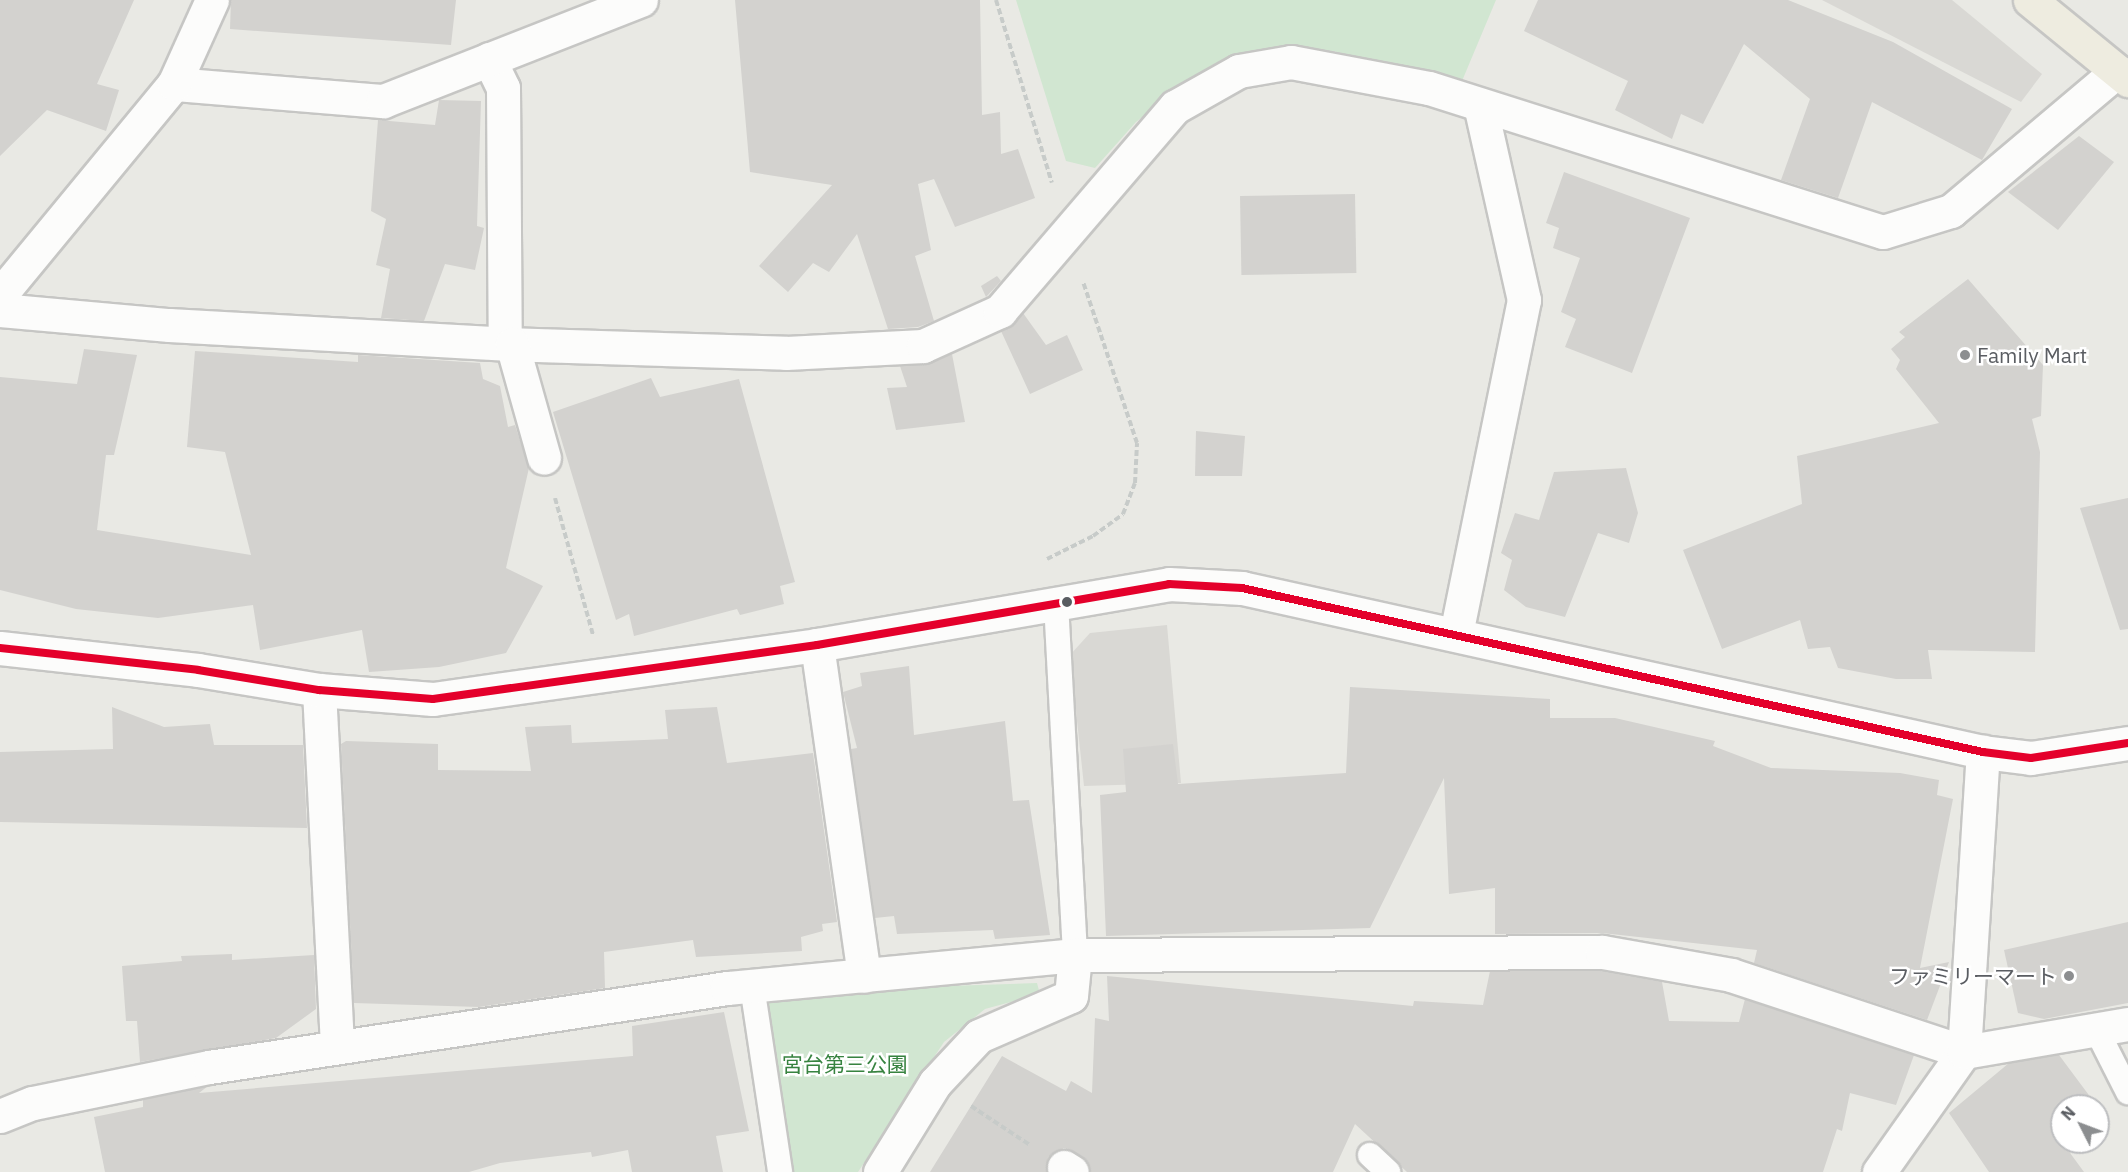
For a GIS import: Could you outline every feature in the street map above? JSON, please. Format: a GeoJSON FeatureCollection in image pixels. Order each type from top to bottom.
{"type":"FeatureCollection","features":[{"type":"Feature","properties":{"kind":"highway"},"geometry":{"type":"LineString","coordinates":[[2031,0],[2123,76]]}},
{"type":"Feature","properties":{"kind":"street"},"geometry":{"type":"LineString","coordinates":[[0,295],[174,84],[212,0]]}},
{"type":"Feature","properties":{"kind":"street"},"geometry":{"type":"LineString","coordinates":[[174,84],[383,101],[641,0]]}},
{"type":"Feature","properties":{"kind":"street"},"geometry":{"type":"LineString","coordinates":[[489,59],[503,88],[509,344],[544,458]]}},
{"type":"Feature","properties":{"kind":"street"},"geometry":{"type":"LineString","coordinates":[[0,310],[169,326],[509,344],[786,353],[923,346],[1000,311],[1175,107],[1239,71],[1291,62],[1429,88],[1883,232],[1951,212],[2123,76]]}},
{"type":"Feature","properties":{"kind":"street"},"geometry":{"type":"LineString","coordinates":[[1456,634],[1524,300],[1480,105]]}},
{"type":"Feature","properties":{"kind":"street"},"geometry":{"type":"LineString","coordinates":[[0,648],[198,670],[319,690],[433,699],[817,645],[1169,584],[1242,588],[1983,752],[2031,758],[2128,743]]}},
{"type":"Feature","properties":{"kind":"street"},"geometry":{"type":"LineString","coordinates":[[817,645],[864,975]]}},
{"type":"Feature","properties":{"kind":"street"},"geometry":{"type":"LineString","coordinates":[[319,690],[337,1047]]}},
{"type":"Feature","properties":{"kind":"street"},"geometry":{"type":"LineString","coordinates":[[1879,1172],[1964,1052],[1983,752]]}},
{"type":"Feature","properties":{"kind":"street"},"geometry":{"type":"LineString","coordinates":[[0,1116],[33,1103],[337,1047],[752,986],[1075,955],[1602,952],[1731,975],[1964,1052],[2128,1024]]}},
{"type":"Feature","properties":{"kind":"street"},"geometry":{"type":"LineString","coordinates":[[880,1172],[935,1083],[979,1036],[1071,996],[1075,955]]}},
{"type":"Feature","properties":{"kind":"lane"},"geometry":{"type":"LineString","coordinates":[[1050,604],[1075,955]]}},
{"type":"Feature","properties":{"kind":"lane"},"geometry":{"type":"LineString","coordinates":[[752,986],[780,1172]]}},
{"type":"Feature","properties":{"kind":"lane"},"geometry":{"type":"LineString","coordinates":[[2096,1029],[2128,1092]]}},
{"type":"Feature","properties":{"kind":"lane"},"geometry":{"type":"LineString","coordinates":[[1370,1155],[1388,1172]]}},
{"type":"Feature","properties":{"kind":"path"},"geometry":{"type":"LineString","coordinates":[[996,0],[1067,234],[1137,443],[1135,483],[1123,514],[1093,536],[1046,560],[1050,604]]}},
{"type":"Feature","properties":{"kind":"path"},"geometry":{"type":"LineString","coordinates":[[544,458],[594,639]]}},
{"type":"Feature","properties":{"kind":"path"},"geometry":{"type":"LineString","coordinates":[[935,1083],[1068,1169]]}},
{"type":"Feature","properties":{"kind":"shaded area"},"geometry":{"type":"Polygon","coordinates":[[[1822,0],[1952,0],[2042,74],[2021,102],[1822,0]]]}},
{"type":"Feature","properties":{"kind":"shaded area"},"geometry":{"type":"Polygon","coordinates":[[[1167,625],[1181,783],[1084,786],[1070,655],[1090,633],[1167,625]]]}},
{"type":"Feature","properties":{"kind":"green space"},"geometry":{"type":"Polygon","coordinates":[[[1016,0],[1496,0],[1462,81],[1333,51],[1273,50],[1174,91],[1136,122],[1095,168],[1066,161],[1016,0]]]}},
{"type":"Feature","properties":{"kind":"green space","name":"宮台第三公園"},"geometry":{"type":"Polygon","coordinates":[[[1037,983],[1040,994],[985,1009],[944,1042],[858,1172],[789,1172],[767,1002],[885,988],[1037,983]]]}},
{"type":"Feature","properties":{"kind":"building"},"geometry":{"type":"Polygon","coordinates":[[[0,0],[134,0],[97,84],[119,90],[106,131],[47,110],[0,156],[0,0]]]}},
{"type":"Feature","properties":{"kind":"building"},"geometry":{"type":"Polygon","coordinates":[[[231,0],[456,0],[451,45],[230,29],[231,0]]]}},
{"type":"Feature","properties":{"kind":"building"},"geometry":{"type":"Polygon","coordinates":[[[735,0],[980,0],[982,115],[1000,112],[1001,154],[1018,149],[1035,198],[955,227],[934,179],[918,184],[931,250],[915,256],[934,321],[918,327],[888,329],[857,234],[829,272],[813,263],[788,292],[759,266],[832,185],[750,172],[735,0]]]}},
{"type":"Feature","properties":{"kind":"building"},"geometry":{"type":"Polygon","coordinates":[[[1538,0],[1788,0],[1893,42],[2012,109],[1982,160],[1872,102],[1838,198],[1781,180],[1810,99],[1744,44],[1703,124],[1681,114],[1672,139],[1615,110],[1628,81],[1524,31],[1538,0]]]}},
{"type":"Feature","properties":{"kind":"building"},"geometry":{"type":"Polygon","coordinates":[[[439,100],[481,101],[477,226],[484,228],[475,270],[445,264],[424,321],[381,318],[390,269],[376,265],[386,219],[371,211],[378,120],[435,125],[439,100]]]}},
{"type":"Feature","properties":{"kind":"building"},"geometry":{"type":"Polygon","coordinates":[[[2079,136],[2114,162],[2058,230],[2008,192],[2079,136]]]}},
{"type":"Feature","properties":{"kind":"building"},"geometry":{"type":"Polygon","coordinates":[[[1564,172],[1690,218],[1632,373],[1565,347],[1576,319],[1561,312],[1580,258],[1553,248],[1559,228],[1546,223],[1564,172]]]}},
{"type":"Feature","properties":{"kind":"building"},"geometry":{"type":"Polygon","coordinates":[[[1355,194],[1356,273],[1241,275],[1240,196],[1355,194]]]}},
{"type":"Feature","properties":{"kind":"building"},"geometry":{"type":"Polygon","coordinates":[[[997,276],[1001,281],[986,297],[981,286],[997,276]]]}},
{"type":"Feature","properties":{"kind":"building"},"geometry":{"type":"Polygon","coordinates":[[[1968,279],[2043,365],[2041,416],[2032,419],[2040,452],[2035,652],[1928,650],[1932,679],[1896,679],[1838,668],[1830,647],[1808,649],[1800,620],[1722,649],[1683,550],[1802,504],[1797,456],[1939,423],[1896,369],[1900,360],[1891,349],[1905,337],[1899,332],[1968,279]]]}},
{"type":"Feature","properties":{"kind":"building"},"geometry":{"type":"Polygon","coordinates":[[[1023,313],[1046,345],[1067,335],[1083,370],[1030,394],[1001,331],[1023,313]]]}},
{"type":"Feature","properties":{"kind":"building"},"geometry":{"type":"Polygon","coordinates":[[[84,349],[137,355],[114,455],[106,455],[97,530],[251,555],[225,452],[187,447],[195,351],[358,362],[358,355],[480,363],[483,379],[500,386],[508,427],[515,425],[529,468],[506,568],[543,586],[506,653],[439,667],[369,672],[362,630],[260,650],[253,605],[158,618],[76,609],[0,590],[0,377],[77,384],[84,349]]]}},
{"type":"Feature","properties":{"kind":"building"},"geometry":{"type":"Polygon","coordinates":[[[952,354],[965,422],[896,430],[887,388],[907,387],[900,366],[924,365],[952,354]]]}},
{"type":"Feature","properties":{"kind":"building"},"geometry":{"type":"Polygon","coordinates":[[[651,378],[660,397],[739,379],[795,582],[780,586],[784,604],[740,615],[737,609],[634,636],[629,614],[616,620],[553,412],[651,378]]]}},
{"type":"Feature","properties":{"kind":"building"},"geometry":{"type":"Polygon","coordinates":[[[1196,431],[1245,436],[1242,476],[1195,476],[1196,431]]]}},
{"type":"Feature","properties":{"kind":"building"},"geometry":{"type":"Polygon","coordinates":[[[1626,468],[1638,513],[1629,543],[1598,533],[1565,617],[1526,607],[1504,590],[1512,560],[1501,553],[1515,513],[1539,520],[1554,472],[1626,468]]]}},
{"type":"Feature","properties":{"kind":"building"},"geometry":{"type":"Polygon","coordinates":[[[2128,498],[2128,629],[2120,630],[2080,508],[2128,498]]]}},
{"type":"Feature","properties":{"kind":"building"},"geometry":{"type":"Polygon","coordinates":[[[909,666],[914,735],[1005,721],[1013,801],[1029,800],[1050,935],[995,939],[993,930],[897,934],[894,916],[875,918],[851,749],[857,748],[843,692],[862,686],[860,673],[909,666]]]}},
{"type":"Feature","properties":{"kind":"building"},"geometry":{"type":"Polygon","coordinates":[[[1350,687],[1550,699],[1550,718],[1615,718],[1715,741],[1713,746],[1771,768],[1900,773],[1939,780],[1937,795],[1953,799],[1920,968],[1949,962],[1927,1020],[1754,963],[1757,950],[1602,933],[1495,934],[1495,888],[1449,894],[1444,778],[1370,928],[1106,936],[1100,795],[1126,792],[1123,749],[1173,744],[1178,784],[1346,773],[1350,687]]]}},
{"type":"Feature","properties":{"kind":"building"},"geometry":{"type":"Polygon","coordinates":[[[112,707],[164,727],[210,724],[214,745],[303,745],[307,828],[0,822],[0,752],[113,749],[112,707]]]}},
{"type":"Feature","properties":{"kind":"building"},"geometry":{"type":"Polygon","coordinates":[[[717,707],[727,763],[813,753],[837,922],[822,924],[823,931],[801,937],[802,951],[696,957],[693,940],[604,952],[605,988],[479,1007],[354,1003],[341,744],[346,741],[438,744],[438,770],[531,771],[525,727],[571,725],[572,743],[668,739],[665,710],[717,707]]]}},
{"type":"Feature","properties":{"kind":"building","name":"ファミリーマート"},"geometry":{"type":"Polygon","coordinates":[[[2128,922],[2128,1003],[2044,1019],[2018,1013],[2004,950],[2128,922]]]}},
{"type":"Feature","properties":{"kind":"building"},"geometry":{"type":"Polygon","coordinates":[[[232,954],[232,960],[314,955],[316,1009],[276,1038],[140,1062],[137,1021],[126,1021],[122,966],[182,961],[181,956],[232,954]]]}},
{"type":"Feature","properties":{"kind":"building"},"geometry":{"type":"Polygon","coordinates":[[[1490,971],[1600,971],[1662,982],[1669,1021],[1739,1022],[1745,999],[1914,1055],[1896,1105],[1850,1093],[1842,1131],[1837,1129],[1823,1172],[1407,1172],[1355,1124],[1333,1172],[1091,1172],[1082,1156],[1064,1148],[1048,1157],[1046,1172],[930,1172],[1002,1056],[1066,1091],[1071,1081],[1092,1093],[1095,1018],[1109,1021],[1107,976],[1413,1006],[1414,1001],[1483,1005],[1490,971]]]}},
{"type":"Feature","properties":{"kind":"building"},"geometry":{"type":"Polygon","coordinates":[[[724,1012],[749,1131],[716,1136],[723,1172],[632,1172],[628,1150],[592,1157],[591,1152],[500,1163],[469,1172],[105,1172],[94,1117],[143,1107],[143,1100],[208,1086],[199,1093],[633,1056],[632,1026],[724,1012]]]}},
{"type":"Feature","properties":{"kind":"building"},"geometry":{"type":"Polygon","coordinates":[[[2059,1055],[2088,1094],[2050,1094],[2050,1154],[2071,1154],[2084,1172],[1989,1172],[1949,1113],[2009,1063],[2059,1055]]]}},
{"type":"Feature","properties":{"kind":"transit line"},"geometry":{"type":"LineString","coordinates":[[0,648],[198,670],[319,690],[433,699],[817,645],[1169,584],[1242,588],[1983,752],[2031,758],[2128,743]]}},
{"type":"Feature","properties":{"kind":"place","name":"Family Mart"},"geometry":{"type":"Point","coordinates":[1965,355]}},
{"type":"Feature","properties":{"kind":"place","name":"ファミリーマート"},"geometry":{"type":"Point","coordinates":[2069,976]}}]}
